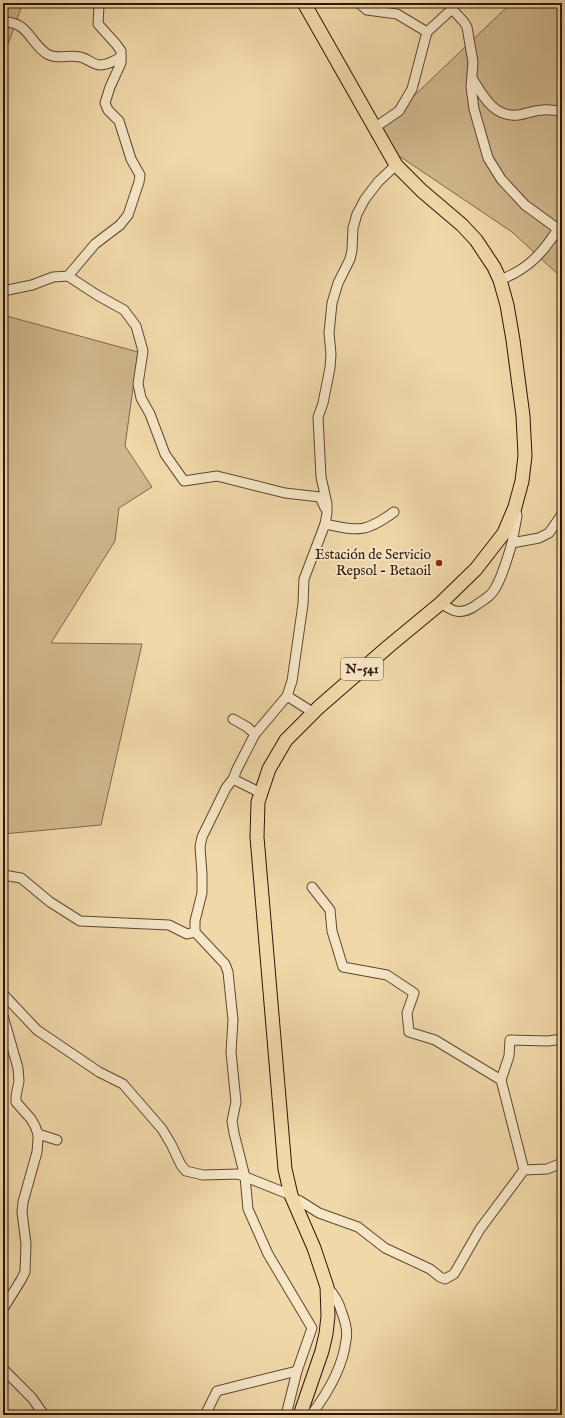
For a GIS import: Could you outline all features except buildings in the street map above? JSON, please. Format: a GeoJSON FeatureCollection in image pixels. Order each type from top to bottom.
{"type":"FeatureCollection","features":[{"type":"Feature","properties":{"kind":"highway","name":"N-541"},"geometry":{"type":"LineString","coordinates":[[300,1415],[322,1351],[326,1334],[328,1316],[327,1287],[314,1248],[291,1197],[285,1169],[257,838],[258,802],[269,769],[286,740],[314,712],[388,646],[441,603],[476,569],[504,533],[515,507],[522,481],[525,456],[523,416],[513,340],[507,305],[500,280],[494,267],[476,240],[449,212],[422,191],[396,165],[304,3]]}},
{"type":"Feature","properties":{"kind":"street"},"geometry":{"type":"LineString","coordinates":[[68,276],[95,244],[120,225],[128,215],[140,175],[131,159],[119,121],[108,110],[105,103],[120,63],[121,51],[98,24],[99,6],[101,3]]}},
{"type":"Feature","properties":{"kind":"street"},"geometry":{"type":"LineString","coordinates":[[359,3],[367,10],[397,14],[427,32]]}},
{"type":"Feature","properties":{"kind":"street"},"geometry":{"type":"LineString","coordinates":[[374,128],[399,111],[412,89],[427,32],[454,6],[467,27],[473,62],[471,87],[474,110],[488,158],[501,179],[525,205],[560,230],[529,265],[513,275],[500,280]]}},
{"type":"Feature","properties":{"kind":"street"},"geometry":{"type":"LineString","coordinates":[[3,22],[17,25],[28,32],[36,44],[47,54],[56,57],[82,57],[100,65],[109,63],[121,57]]}},
{"type":"Feature","properties":{"kind":"street"},"geometry":{"type":"LineString","coordinates":[[472,78],[482,95],[491,106],[506,115],[518,115],[543,110],[562,111]]}},
{"type":"Feature","properties":{"kind":"street"},"geometry":{"type":"LineString","coordinates":[[286,1415],[297,1371],[312,1328],[265,1248],[248,1209],[245,1177],[232,1120],[236,1102],[231,1052],[233,1020],[228,972],[225,964],[195,932],[195,921],[202,893],[200,847],[202,837],[255,734],[287,696],[292,681],[303,604],[304,579],[325,524],[327,513],[327,504],[321,477],[318,417],[323,402],[330,368],[331,354],[329,333],[332,303],[338,283],[350,259],[353,228],[357,214],[365,199],[378,182],[396,165]]}},
{"type":"Feature","properties":{"kind":"street"},"geometry":{"type":"LineString","coordinates":[[3,291],[32,285],[54,277],[68,276],[124,310],[136,326],[143,351],[138,384],[141,398],[150,414],[165,454],[184,481],[217,476],[285,493],[316,496],[321,499],[327,513]]}},
{"type":"Feature","properties":{"kind":"street"},"geometry":{"type":"LineString","coordinates":[[441,603],[450,610],[458,612],[471,608],[491,594],[503,571],[512,543],[517,516],[515,507]]}},
{"type":"Feature","properties":{"kind":"street"},"geometry":{"type":"LineString","coordinates":[[325,524],[355,530],[364,529],[382,521],[394,512]]}},
{"type":"Feature","properties":{"kind":"street"},"geometry":{"type":"LineString","coordinates":[[512,543],[539,538],[550,533],[560,517],[562,517]]}},
{"type":"Feature","properties":{"kind":"street"},"geometry":{"type":"LineString","coordinates":[[287,696],[314,712]]}},
{"type":"Feature","properties":{"kind":"street"},"geometry":{"type":"LineString","coordinates":[[233,719],[247,727],[255,734]]}},
{"type":"Feature","properties":{"kind":"street"},"geometry":{"type":"LineString","coordinates":[[233,779],[261,793]]}},
{"type":"Feature","properties":{"kind":"street"},"geometry":{"type":"LineString","coordinates":[[3,875],[21,878],[50,902],[80,921],[169,925],[187,934],[195,932]]}},
{"type":"Feature","properties":{"kind":"street"},"geometry":{"type":"LineString","coordinates":[[312,887],[330,910],[332,931],[344,967],[387,975],[414,993],[407,1013],[410,1032],[435,1040],[501,1080]]}},
{"type":"Feature","properties":{"kind":"street"},"geometry":{"type":"LineString","coordinates":[[3,994],[37,1030],[93,1068],[123,1084],[162,1129],[181,1166],[186,1171],[203,1174],[238,1174],[300,1201],[319,1213],[358,1227],[385,1248],[430,1269],[440,1277],[446,1279],[454,1274],[480,1229],[524,1170]]}},
{"type":"Feature","properties":{"kind":"street"},"geometry":{"type":"LineString","coordinates":[[3,1016],[18,1068],[19,1081],[16,1102],[31,1119],[38,1134],[36,1152],[23,1202],[22,1212],[26,1244],[25,1272],[3,1309]]}},
{"type":"Feature","properties":{"kind":"street"},"geometry":{"type":"LineString","coordinates":[[524,1170],[501,1080],[509,1056],[510,1040],[548,1041],[562,1039]]}},
{"type":"Feature","properties":{"kind":"street"},"geometry":{"type":"LineString","coordinates":[[38,1134],[57,1140]]}},
{"type":"Feature","properties":{"kind":"street"},"geometry":{"type":"LineString","coordinates":[[524,1170],[547,1169],[562,1163]]}},
{"type":"Feature","properties":{"kind":"street"},"geometry":{"type":"LineString","coordinates":[[311,1415],[333,1380],[342,1359],[347,1339],[340,1305],[334,1294],[327,1287]]}},
{"type":"Feature","properties":{"kind":"street"},"geometry":{"type":"LineString","coordinates":[[3,1369],[32,1398],[44,1415]]}},
{"type":"Feature","properties":{"kind":"street"},"geometry":{"type":"LineString","coordinates":[[205,1415],[217,1391],[297,1371]]}},
{"type":"Feature","properties":{"kind":"shaded area"},"geometry":{"type":"Polygon","coordinates":[[[3,3],[24,3],[3,58],[3,3]]]}},
{"type":"Feature","properties":{"kind":"shaded area"},"geometry":{"type":"Polygon","coordinates":[[[511,3],[562,3],[562,278],[512,232],[371,137],[511,3]]]}},
{"type":"Feature","properties":{"kind":"shaded area"},"geometry":{"type":"Polygon","coordinates":[[[3,315],[138,352],[125,446],[152,487],[119,508],[115,541],[51,643],[142,644],[101,825],[3,834],[3,315]]]}},
{"type":"Feature","properties":{"kind":"place","name":"Estación de Servicio Repsol - Betaoil"},"geometry":{"type":"Point","coordinates":[439,563]}}]}
